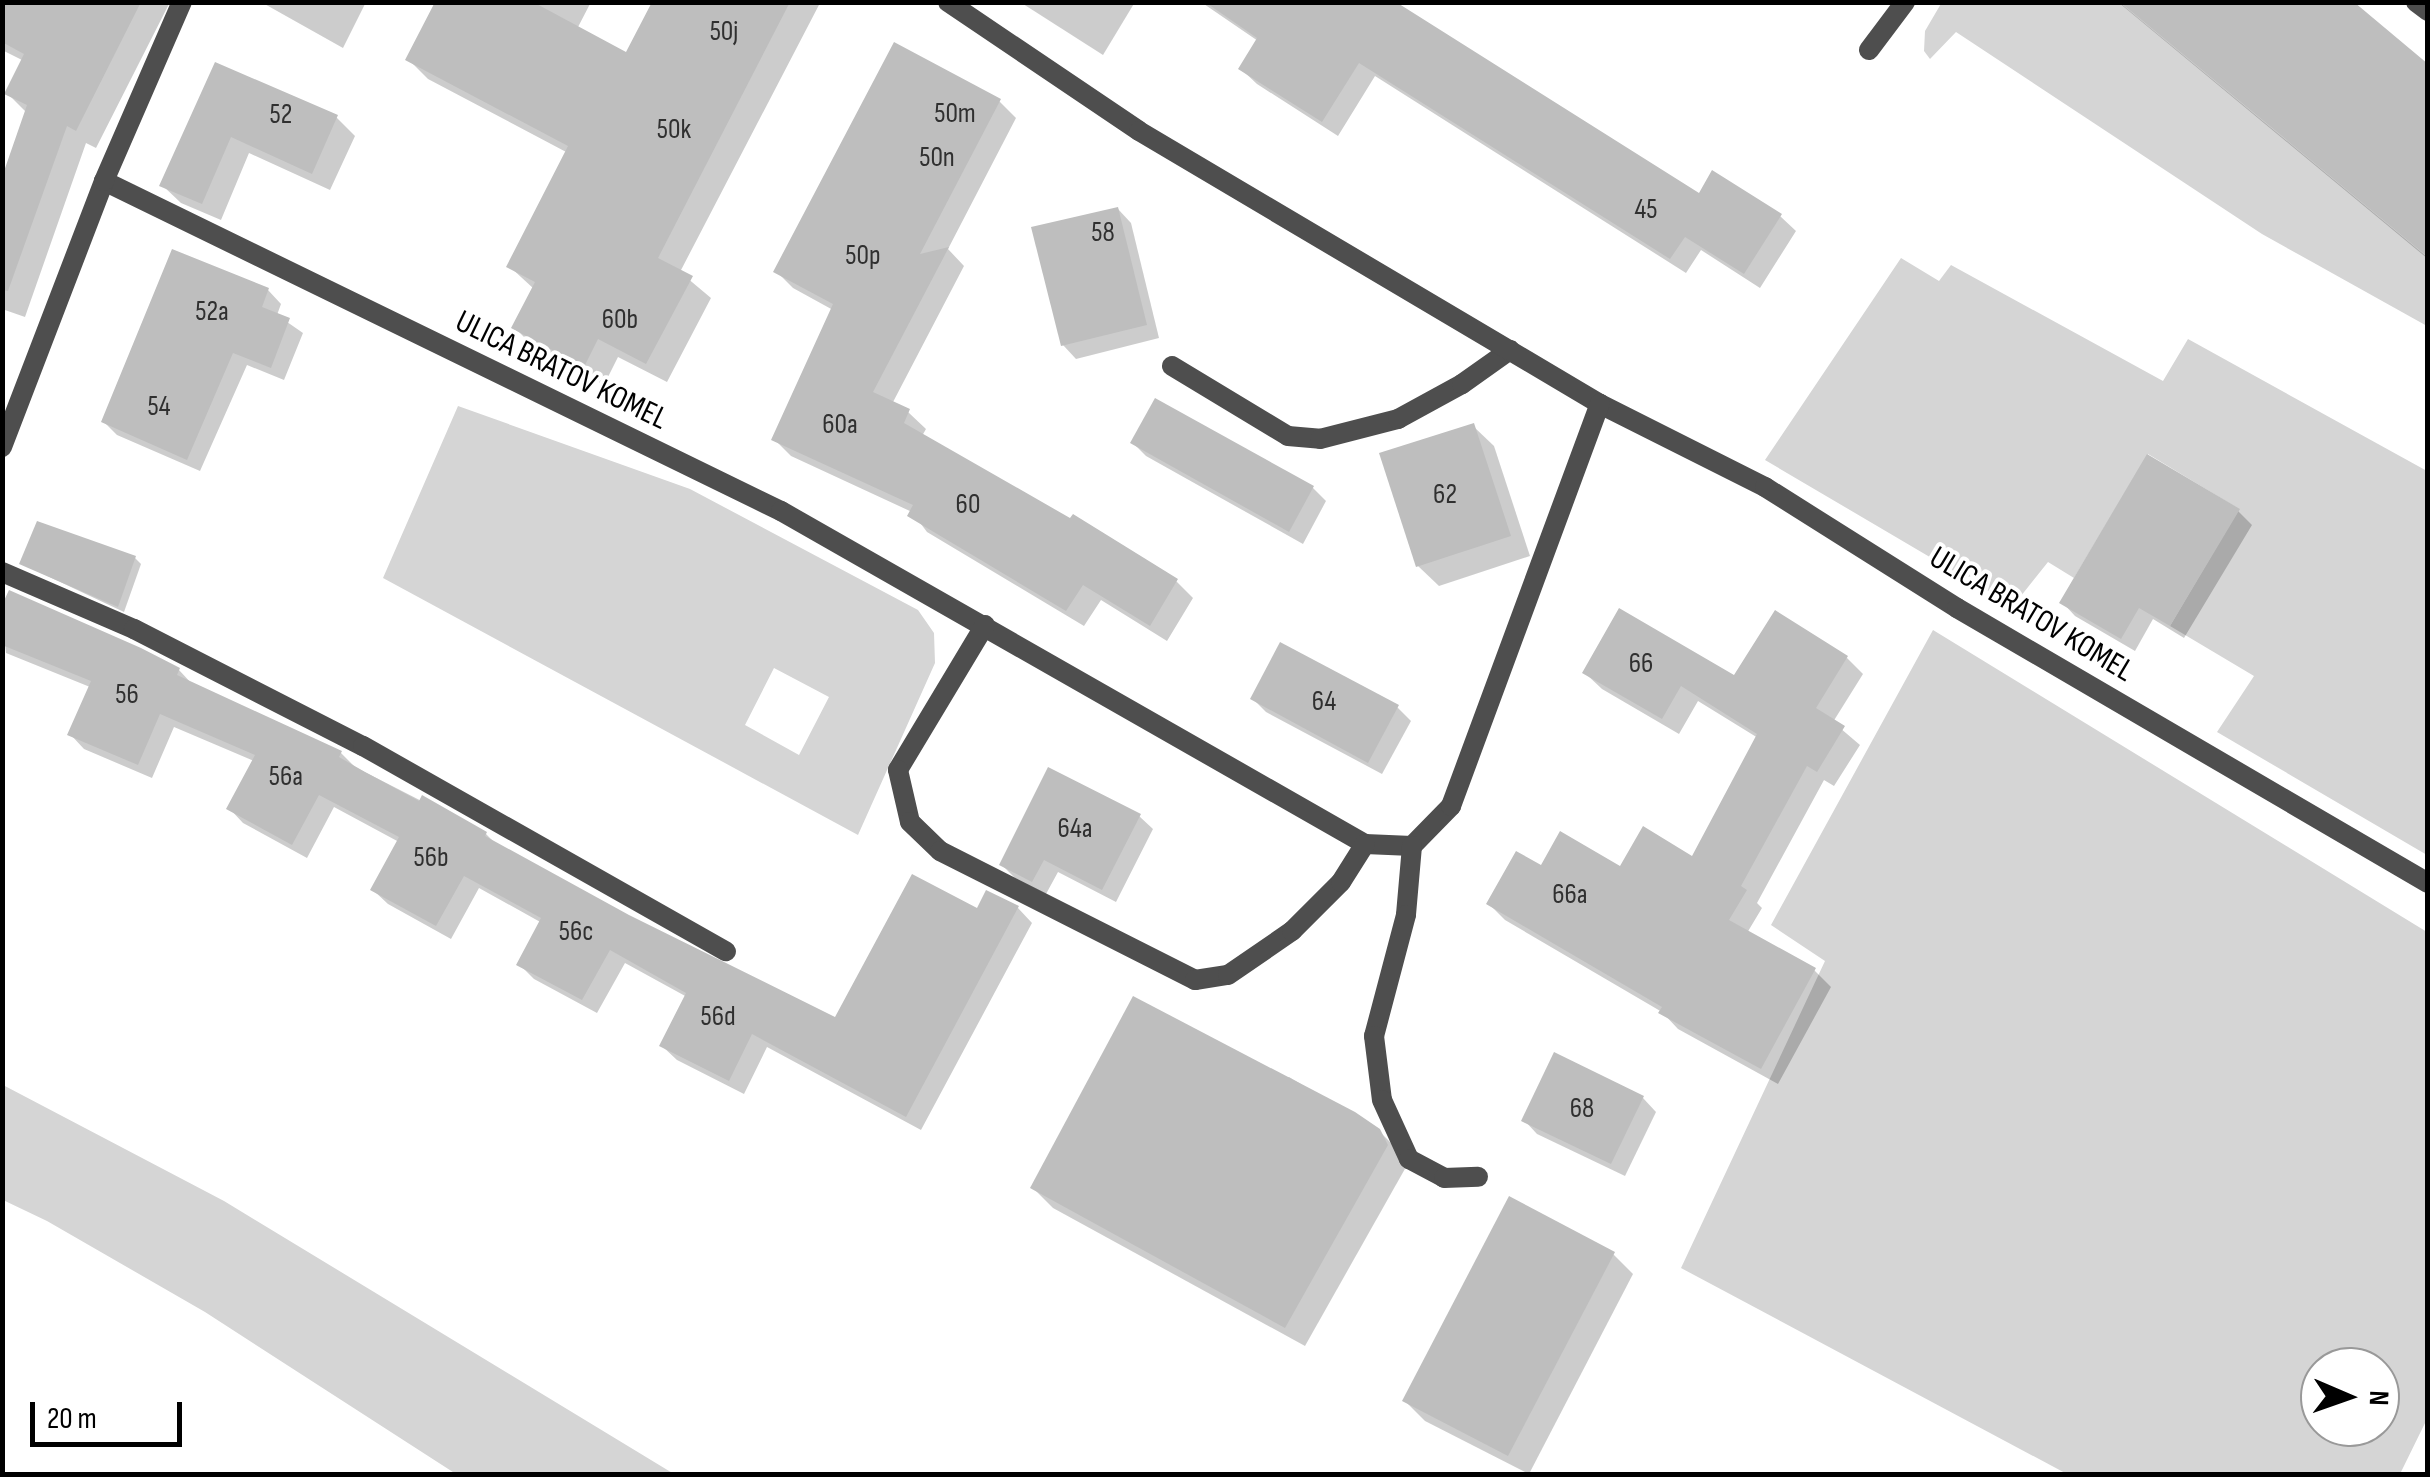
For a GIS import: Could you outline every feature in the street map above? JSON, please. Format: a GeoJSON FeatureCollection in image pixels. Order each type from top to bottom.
{"type":"FeatureCollection","features":[{"type":"Feature","properties":{"kind":"street"},"geometry":{"type":"LineString","coordinates":[[2,447],[104,181],[182,2]]}},
{"type":"Feature","properties":{"kind":"street","name":"ULICA BRATOV KOMEL"},"geometry":{"type":"LineString","coordinates":[[948,2],[1139,131],[1600,404],[1765,487],[1957,608],[2428,884]]}},
{"type":"Feature","properties":{"kind":"street"},"geometry":{"type":"LineString","coordinates":[[1869,50],[1905,2]]}},
{"type":"Feature","properties":{"kind":"street"},"geometry":{"type":"LineString","coordinates":[[2416,2],[2428,11]]}},
{"type":"Feature","properties":{"kind":"street","name":"ULICA BRATOV KOMEL"},"geometry":{"type":"LineString","coordinates":[[104,181],[781,510],[1365,844],[1412,846]]}},
{"type":"Feature","properties":{"kind":"street"},"geometry":{"type":"LineString","coordinates":[[1172,366],[1288,436],[1320,439],[1398,419],[1462,384],[1510,350]]}},
{"type":"Feature","properties":{"kind":"street"},"geometry":{"type":"LineString","coordinates":[[1478,1177],[1444,1178],[1409,1159],[1382,1100],[1374,1036],[1406,915],[1412,846],[1452,806],[1600,404]]}},
{"type":"Feature","properties":{"kind":"street"},"geometry":{"type":"LineString","coordinates":[[2,572],[134,629],[364,746],[726,951]]}},
{"type":"Feature","properties":{"kind":"street"},"geometry":{"type":"LineString","coordinates":[[985,625],[898,770],[910,822],[940,851],[1196,980],[1228,975],[1292,931],[1341,882],[1365,844]]}},
{"type":"Feature","properties":{"kind":"shaded area"},"geometry":{"type":"Polygon","coordinates":[[[1942,2],[2120,3],[2427,257],[2427,326],[2262,234],[1956,32],[1930,59],[1924,51],[1925,31],[1942,2]]]}},
{"type":"Feature","properties":{"kind":"shaded area"},"geometry":{"type":"Polygon","coordinates":[[[1901,258],[1939,281],[1951,265],[2163,381],[2188,339],[2427,471],[2427,855],[2217,732],[2254,676],[2170,626],[2239,509],[2148,454],[2074,578],[2048,562],[2013,606],[1765,460],[1901,258]]]}},
{"type":"Feature","properties":{"kind":"shaded area"},"geometry":{"type":"Polygon","coordinates":[[[458,406],[690,489],[918,610],[934,633],[935,663],[858,835],[383,578],[458,406]],[[774,668],[745,725],[799,755],[829,697],[774,668]]]}},
{"type":"Feature","properties":{"kind":"shaded area"},"geometry":{"type":"Polygon","coordinates":[[[1933,630],[2427,932],[2427,1419],[2400,1474],[2067,1474],[1681,1268],[1825,961],[1771,925],[1933,630]]]}},
{"type":"Feature","properties":{"kind":"shaded area"},"geometry":{"type":"Polygon","coordinates":[[[3,1085],[224,1201],[674,1474],[456,1474],[205,1312],[3,1200],[3,1085]]]}},
{"type":"Feature","properties":{"kind":"building"},"geometry":{"type":"Polygon","coordinates":[[[2,2],[141,2],[76,131],[67,126],[8,291],[2,290],[2,177],[27,105],[4,94],[24,54],[2,42],[2,2]]]}},
{"type":"Feature","properties":{"kind":"building"},"geometry":{"type":"Polygon","coordinates":[[[435,2],[533,2],[626,52],[652,2],[790,2],[658,258],[693,276],[646,364],[598,339],[584,367],[511,328],[535,282],[506,267],[568,146],[405,60],[435,2]]]}},
{"type":"Feature","properties":{"kind":"building"},"geometry":{"type":"Polygon","coordinates":[[[1205,2],[1396,2],[1699,193],[1712,170],[1782,214],[1744,274],[1685,237],[1670,259],[1359,63],[1322,122],[1238,69],[1257,38],[1205,2]]]}},
{"type":"Feature","properties":{"kind":"building"},"geometry":{"type":"Polygon","coordinates":[[[2120,2],[2354,2],[2428,64],[2428,257],[2120,2]]]}},
{"type":"Feature","properties":{"kind":"building"},"geometry":{"type":"Polygon","coordinates":[[[894,42],[1001,99],[920,254],[949,247],[873,392],[910,409],[904,423],[1070,518],[1073,514],[1178,579],[1150,626],[1083,585],[1066,611],[907,516],[913,505],[771,440],[833,304],[773,272],[894,42]]]}},
{"type":"Feature","properties":{"kind":"building"},"geometry":{"type":"Polygon","coordinates":[[[215,62],[338,115],[312,174],[231,137],[202,204],[159,186],[215,62]]]}},
{"type":"Feature","properties":{"kind":"building"},"geometry":{"type":"Polygon","coordinates":[[[1118,207],[1147,325],[1061,346],[1031,227],[1118,207]]]}},
{"type":"Feature","properties":{"kind":"building"},"geometry":{"type":"Polygon","coordinates":[[[172,249],[269,288],[262,307],[290,318],[271,368],[233,353],[187,460],[101,422],[172,249]]]}},
{"type":"Feature","properties":{"kind":"building"},"geometry":{"type":"Polygon","coordinates":[[[1155,398],[1314,486],[1289,532],[1130,443],[1155,398]]]}},
{"type":"Feature","properties":{"kind":"building"},"geometry":{"type":"Polygon","coordinates":[[[1474,423],[1511,536],[1416,567],[1379,453],[1474,423]]]}},
{"type":"Feature","properties":{"kind":"building"},"geometry":{"type":"Polygon","coordinates":[[[2147,454],[2240,509],[2170,626],[2139,608],[2121,639],[2059,603],[2147,454]]]}},
{"type":"Feature","properties":{"kind":"building"},"geometry":{"type":"Polygon","coordinates":[[[37,521],[136,556],[118,607],[19,564],[37,521]]]}},
{"type":"Feature","properties":{"kind":"building"},"geometry":{"type":"Polygon","coordinates":[[[9,590],[141,648],[180,668],[177,675],[342,751],[339,757],[365,772],[419,801],[422,795],[487,832],[485,836],[629,915],[835,1017],[912,874],[977,908],[986,890],[1019,906],[906,1117],[752,1034],[729,1081],[659,1046],[686,993],[610,950],[582,1000],[516,965],[541,918],[464,876],[436,926],[370,890],[399,837],[319,795],[292,845],[226,809],[255,755],[160,714],[138,765],[67,735],[91,681],[2,645],[2,605],[9,590]]]}},
{"type":"Feature","properties":{"kind":"building"},"geometry":{"type":"Polygon","coordinates":[[[1619,608],[1734,675],[1775,610],[1848,656],[1816,708],[1845,726],[1817,772],[1807,766],[1741,886],[1747,890],[1729,920],[1816,968],[1761,1069],[1658,1013],[1662,1007],[1486,904],[1516,851],[1541,865],[1560,831],[1620,866],[1643,826],[1692,856],[1757,734],[1681,686],[1662,719],[1582,673],[1619,608]]]}},
{"type":"Feature","properties":{"kind":"building"},"geometry":{"type":"Polygon","coordinates":[[[1280,642],[1399,705],[1368,763],[1250,699],[1280,642]]]}},
{"type":"Feature","properties":{"kind":"building"},"geometry":{"type":"Polygon","coordinates":[[[1048,767],[1141,814],[1102,890],[1044,860],[1032,882],[999,865],[1048,767]]]}},
{"type":"Feature","properties":{"kind":"building"},"geometry":{"type":"Polygon","coordinates":[[[1133,996],[1355,1112],[1380,1129],[1388,1145],[1285,1328],[1030,1188],[1133,996]]]}},
{"type":"Feature","properties":{"kind":"building"},"geometry":{"type":"Polygon","coordinates":[[[1554,1052],[1644,1096],[1611,1164],[1521,1121],[1554,1052]]]}},
{"type":"Feature","properties":{"kind":"building"},"geometry":{"type":"Polygon","coordinates":[[[1509,1196],[1615,1252],[1508,1456],[1402,1401],[1509,1196]]]}}]}
